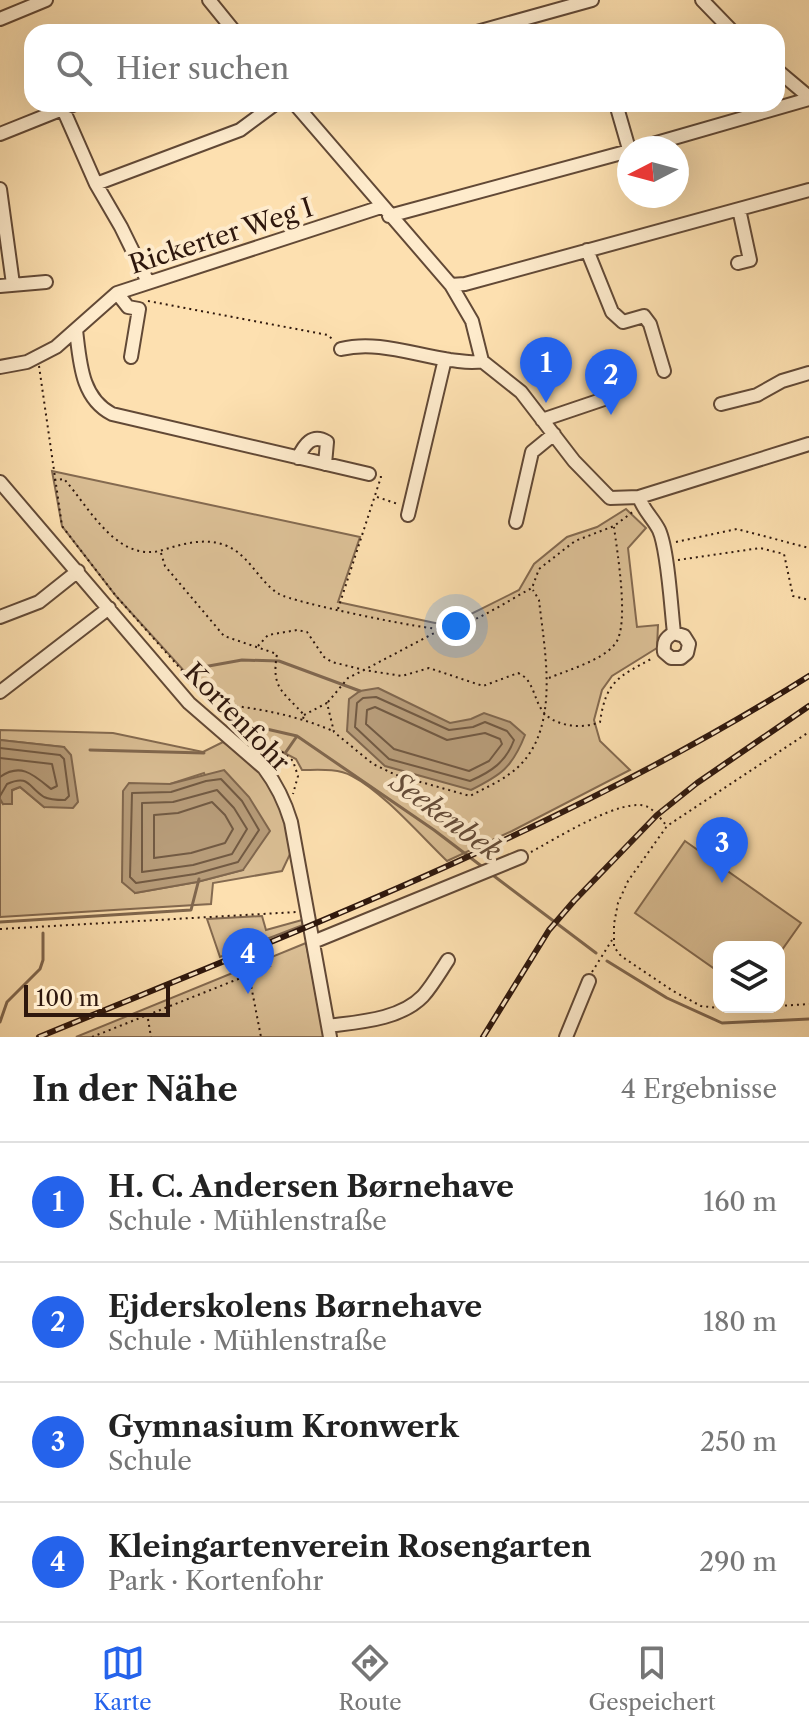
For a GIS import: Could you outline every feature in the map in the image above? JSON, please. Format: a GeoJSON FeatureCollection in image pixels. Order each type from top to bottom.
{"type":"FeatureCollection","features":[{"type":"Feature","properties":{"kind":"street"},"geometry":{"type":"LineString","coordinates":[[0,19],[46,0]]}},
{"type":"Feature","properties":{"kind":"street"},"geometry":{"type":"LineString","coordinates":[[209,0],[228,24]]}},
{"type":"Feature","properties":{"kind":"street"},"geometry":{"type":"LineString","coordinates":[[506,24],[592,0]]}},
{"type":"Feature","properties":{"kind":"street"},"geometry":{"type":"LineString","coordinates":[[702,0],[725,24]]}},
{"type":"Feature","properties":{"kind":"street"},"geometry":{"type":"LineString","coordinates":[[785,77],[809,98]]}},
{"type":"Feature","properties":{"kind":"street"},"geometry":{"type":"LineString","coordinates":[[785,105],[809,98]]}},
{"type":"Feature","properties":{"kind":"street"},"geometry":{"type":"LineString","coordinates":[[0,134],[56,112]]}},
{"type":"Feature","properties":{"kind":"street"},"geometry":{"type":"LineString","coordinates":[[71,112],[96,184],[148,282]]}},
{"type":"Feature","properties":{"kind":"street"},"geometry":{"type":"LineString","coordinates":[[96,184],[240,130],[264,112]]}},
{"type":"Feature","properties":{"kind":"street"},"geometry":{"type":"LineString","coordinates":[[302,112],[451,285],[472,321],[482,361],[521,392],[597,487],[610,498],[640,501],[809,444]]}},
{"type":"Feature","properties":{"kind":"street"},"geometry":{"type":"LineString","coordinates":[[618,112],[625,136]]}},
{"type":"Feature","properties":{"kind":"street"},"geometry":{"type":"LineString","coordinates":[[680,136],[761,112]]}},
{"type":"Feature","properties":{"kind":"street","name":"Rickerter Weg I"},"geometry":{"type":"LineString","coordinates":[[0,367],[38,357],[76,330],[117,293],[148,282],[385,211],[617,153]]}},
{"type":"Feature","properties":{"kind":"street"},"geometry":{"type":"LineString","coordinates":[[0,189],[7,285],[46,282]]}},
{"type":"Feature","properties":{"kind":"street"},"geometry":{"type":"LineString","coordinates":[[451,285],[465,284],[809,190]]}},
{"type":"Feature","properties":{"kind":"street"},"geometry":{"type":"LineString","coordinates":[[738,263],[750,260],[739,209]]}},
{"type":"Feature","properties":{"kind":"street"},"geometry":{"type":"LineString","coordinates":[[587,250],[612,312],[623,322],[644,316],[650,324],[664,371]]}},
{"type":"Feature","properties":{"kind":"street"},"geometry":{"type":"LineString","coordinates":[[117,293],[128,307],[139,309],[131,357]]}},
{"type":"Feature","properties":{"kind":"street"},"geometry":{"type":"LineString","coordinates":[[76,330],[85,380],[98,407],[112,414],[369,474]]}},
{"type":"Feature","properties":{"kind":"street"},"geometry":{"type":"LineString","coordinates":[[341,349],[367,345],[445,359],[482,361]]}},
{"type":"Feature","properties":{"kind":"street"},"geometry":{"type":"LineString","coordinates":[[409,511],[445,359]]}},
{"type":"Feature","properties":{"kind":"street"},"geometry":{"type":"LineString","coordinates":[[721,404],[757,395],[782,381],[809,373]]}},
{"type":"Feature","properties":{"kind":"street"},"geometry":{"type":"LineString","coordinates":[[542,420],[607,398]]}},
{"type":"Feature","properties":{"kind":"street"},"geometry":{"type":"LineString","coordinates":[[516,522],[532,452],[554,434]]}},
{"type":"Feature","properties":{"kind":"street"},"geometry":{"type":"LineString","coordinates":[[298,458],[304,445],[314,439],[322,439],[327,442],[328,449],[325,464]]}},
{"type":"Feature","properties":{"kind":"street","name":"Kortenfohr"},"geometry":{"type":"LineString","coordinates":[[0,482],[189,703],[264,768],[273,780],[291,822],[329,1032]]}},
{"type":"Feature","properties":{"kind":"street"},"geometry":{"type":"LineString","coordinates":[[640,501],[658,530],[663,545],[674,633]]}},
{"type":"Feature","properties":{"kind":"street"},"geometry":{"type":"LineString","coordinates":[[0,617],[39,602],[78,571]]}},
{"type":"Feature","properties":{"kind":"street"},"geometry":{"type":"LineString","coordinates":[[0,692],[109,608]]}},
{"type":"Feature","properties":{"kind":"street"},"geometry":{"type":"LineString","coordinates":[[674,633],[684,636],[689,644],[687,653],[681,658],[671,658],[664,652],[667,637],[674,633]]}},
{"type":"Feature","properties":{"kind":"street"},"geometry":{"type":"LineString","coordinates":[[313,942],[521,857]]}},
{"type":"Feature","properties":{"kind":"street"},"geometry":{"type":"LineString","coordinates":[[329,1032],[403,1010],[422,997],[448,960]]}},
{"type":"Feature","properties":{"kind":"street"},"geometry":{"type":"LineString","coordinates":[[566,1037],[589,981]]}},
{"type":"Feature","properties":{"kind":"path"},"geometry":{"type":"LineString","coordinates":[[139,309],[147,301],[313,332],[328,335],[341,349]]}},
{"type":"Feature","properties":{"kind":"path"},"geometry":{"type":"LineString","coordinates":[[38,357],[62,526],[116,596],[211,703],[235,727],[281,751],[293,761],[298,776]]}},
{"type":"Feature","properties":{"kind":"path"},"geometry":{"type":"LineString","coordinates":[[337,610],[381,477],[369,474]]}},
{"type":"Feature","properties":{"kind":"path"},"geometry":{"type":"LineString","coordinates":[[54,480],[64,479],[109,535],[138,551],[160,551],[196,541],[227,546],[246,560],[280,595],[337,610],[441,629]]}},
{"type":"Feature","properties":{"kind":"path"},"geometry":{"type":"LineString","coordinates":[[376,497],[409,511]]}},
{"type":"Feature","properties":{"kind":"path"},"geometry":{"type":"LineString","coordinates":[[304,717],[327,703],[348,678],[441,629],[461,625],[532,588],[539,569],[575,541],[614,526],[640,501]]}},
{"type":"Feature","properties":{"kind":"path"},"geometry":{"type":"LineString","coordinates":[[548,678],[591,660],[615,644],[621,631],[622,599],[614,526]]}},
{"type":"Feature","properties":{"kind":"path"},"geometry":{"type":"LineString","coordinates":[[663,545],[737,529],[809,548]]}},
{"type":"Feature","properties":{"kind":"path"},"geometry":{"type":"LineString","coordinates":[[665,562],[760,548],[784,554],[793,596],[809,600]]}},
{"type":"Feature","properties":{"kind":"path"},"geometry":{"type":"LineString","coordinates":[[160,551],[165,566],[224,636],[277,654],[275,681],[279,690],[304,717]]}},
{"type":"Feature","properties":{"kind":"path"},"geometry":{"type":"LineString","coordinates":[[211,703],[304,717],[334,732],[373,764],[396,775],[470,796],[510,774],[528,755],[546,715],[548,678],[539,600],[532,588]]}},
{"type":"Feature","properties":{"kind":"path"},"geometry":{"type":"LineString","coordinates":[[257,647],[268,635],[297,630],[307,632],[324,657],[332,662],[364,670],[402,676],[429,668],[483,686],[518,673],[526,676],[546,715],[570,725],[591,726],[600,722],[603,701],[618,677],[664,652]]}},
{"type":"Feature","properties":{"kind":"path"},"geometry":{"type":"LineString","coordinates":[[327,703],[334,732]]}},
{"type":"Feature","properties":{"kind":"path"},"geometry":{"type":"LineString","coordinates":[[713,1007],[701,1006],[673,991],[621,956],[614,947],[613,939],[618,903],[628,881],[667,826],[809,732]]}},
{"type":"Feature","properties":{"kind":"path"},"geometry":{"type":"LineString","coordinates":[[521,857],[609,812],[634,805],[647,807],[667,826]]}},
{"type":"Feature","properties":{"kind":"path"},"geometry":{"type":"LineString","coordinates":[[0,929],[307,911]]}},
{"type":"Feature","properties":{"kind":"path"},"geometry":{"type":"LineString","coordinates":[[596,965],[613,939]]}},
{"type":"Feature","properties":{"kind":"path"},"geometry":{"type":"LineString","coordinates":[[92,1037],[271,966]]}},
{"type":"Feature","properties":{"kind":"path"},"geometry":{"type":"LineString","coordinates":[[248,974],[261,1037]]}},
{"type":"Feature","properties":{"kind":"path"},"geometry":{"type":"LineString","coordinates":[[785,1006],[809,1004]]}},
{"type":"Feature","properties":{"kind":"path"},"geometry":{"type":"LineString","coordinates":[[147,1017],[151,1037]]}},
{"type":"Feature","properties":{"kind":"shaded area"},"geometry":{"type":"Polygon","coordinates":[[[52,471],[360,537],[338,602],[435,623],[455,622],[519,590],[534,564],[567,537],[597,527],[626,509],[646,528],[628,548],[637,627],[658,625],[657,648],[612,676],[602,690],[594,720],[600,741],[630,770],[447,861],[389,803],[364,783],[340,772],[302,770],[296,759],[235,727],[116,596],[62,526],[52,471]]]}},
{"type":"Feature","properties":{"kind":"shaded area"},"geometry":{"type":"Polygon","coordinates":[[[0,730],[113,733],[203,752],[223,742],[261,771],[280,800],[292,850],[282,871],[213,883],[211,904],[0,917],[0,799],[3,804],[13,790],[20,787],[44,807],[64,747],[0,740],[0,730]],[[204,773],[170,784],[129,784],[135,893],[243,870],[204,773]]]}},
{"type":"Feature","properties":{"kind":"shaded area"},"geometry":{"type":"Polygon","coordinates":[[[685,841],[801,923],[785,946],[785,941],[713,941],[713,968],[635,913],[685,841]]]}},
{"type":"Feature","properties":{"kind":"shaded area"},"geometry":{"type":"Polygon","coordinates":[[[262,916],[266,930],[302,920],[303,925],[220,957],[207,919],[262,916]]]}},
{"type":"Feature","properties":{"kind":"shaded area"},"geometry":{"type":"Polygon","coordinates":[[[306,943],[324,1037],[76,1037],[306,943]]]}},
{"type":"Feature","properties":{"kind":"water"},"geometry":{"type":"Polygon","coordinates":[[[378,688],[450,723],[484,713],[510,722],[525,735],[510,763],[490,780],[471,790],[385,766],[347,731],[349,699],[360,691],[378,688]]]}},
{"type":"Feature","properties":{"kind":"water"},"geometry":{"type":"Polygon","coordinates":[[[0,740],[64,747],[71,755],[78,802],[73,808],[44,807],[20,787],[12,790],[12,804],[3,804],[0,799],[0,740]]]}},
{"type":"Feature","properties":{"kind":"water"},"geometry":{"type":"Polygon","coordinates":[[[224,770],[249,797],[270,831],[243,870],[135,893],[122,882],[123,791],[129,783],[170,784],[224,770]]]}},
{"type":"Feature","properties":{"kind":"waterway"},"geometry":{"type":"LineString","coordinates":[[192,669],[242,660],[279,661],[360,691]]}},
{"type":"Feature","properties":{"kind":"waterway"},"geometry":{"type":"LineString","coordinates":[[262,728],[297,736]]}},
{"type":"Feature","properties":{"kind":"waterway","name":"Seekenbek"},"geometry":{"type":"LineString","coordinates":[[277,765],[297,736],[484,868]]}},
{"type":"Feature","properties":{"kind":"waterway"},"geometry":{"type":"LineString","coordinates":[[90,750],[204,753]]}},
{"type":"Feature","properties":{"kind":"waterway","name":"Seekenbek"},"geometry":{"type":"LineString","coordinates":[[490,873],[596,953]]}},
{"type":"Feature","properties":{"kind":"waterway","name":"Seekenbek"},"geometry":{"type":"LineString","coordinates":[[0,922],[191,910],[199,879]]}},
{"type":"Feature","properties":{"kind":"waterway"},"geometry":{"type":"LineString","coordinates":[[0,1022],[7,1002],[40,969],[43,933]]}},
{"type":"Feature","properties":{"kind":"waterway","name":"Seekenbek"},"geometry":{"type":"LineString","coordinates":[[607,961],[667,998],[722,1023],[809,1019]]}},
{"type":"Feature","properties":{"kind":"railway"},"geometry":{"type":"LineString","coordinates":[[39,1037],[334,915],[529,829],[717,731],[809,676]]}},
{"type":"Feature","properties":{"kind":"railway"},"geometry":{"type":"LineString","coordinates":[[483,1037],[549,930],[657,815],[697,783],[809,706]]}},
{"type":"Feature","properties":{"kind":"place","name":"H. C. Andersen Børnehave"},"geometry":{"type":"Point","coordinates":[546,403]}},
{"type":"Feature","properties":{"kind":"place","name":"Ejderskolens Børnehave"},"geometry":{"type":"Point","coordinates":[611,415]}},
{"type":"Feature","properties":{"kind":"place","name":"Gymnasium Kronwerk"},"geometry":{"type":"Point","coordinates":[722,883]}},
{"type":"Feature","properties":{"kind":"place","name":"Kleingartenverein Rosengarten"},"geometry":{"type":"Point","coordinates":[248,994]}}]}
